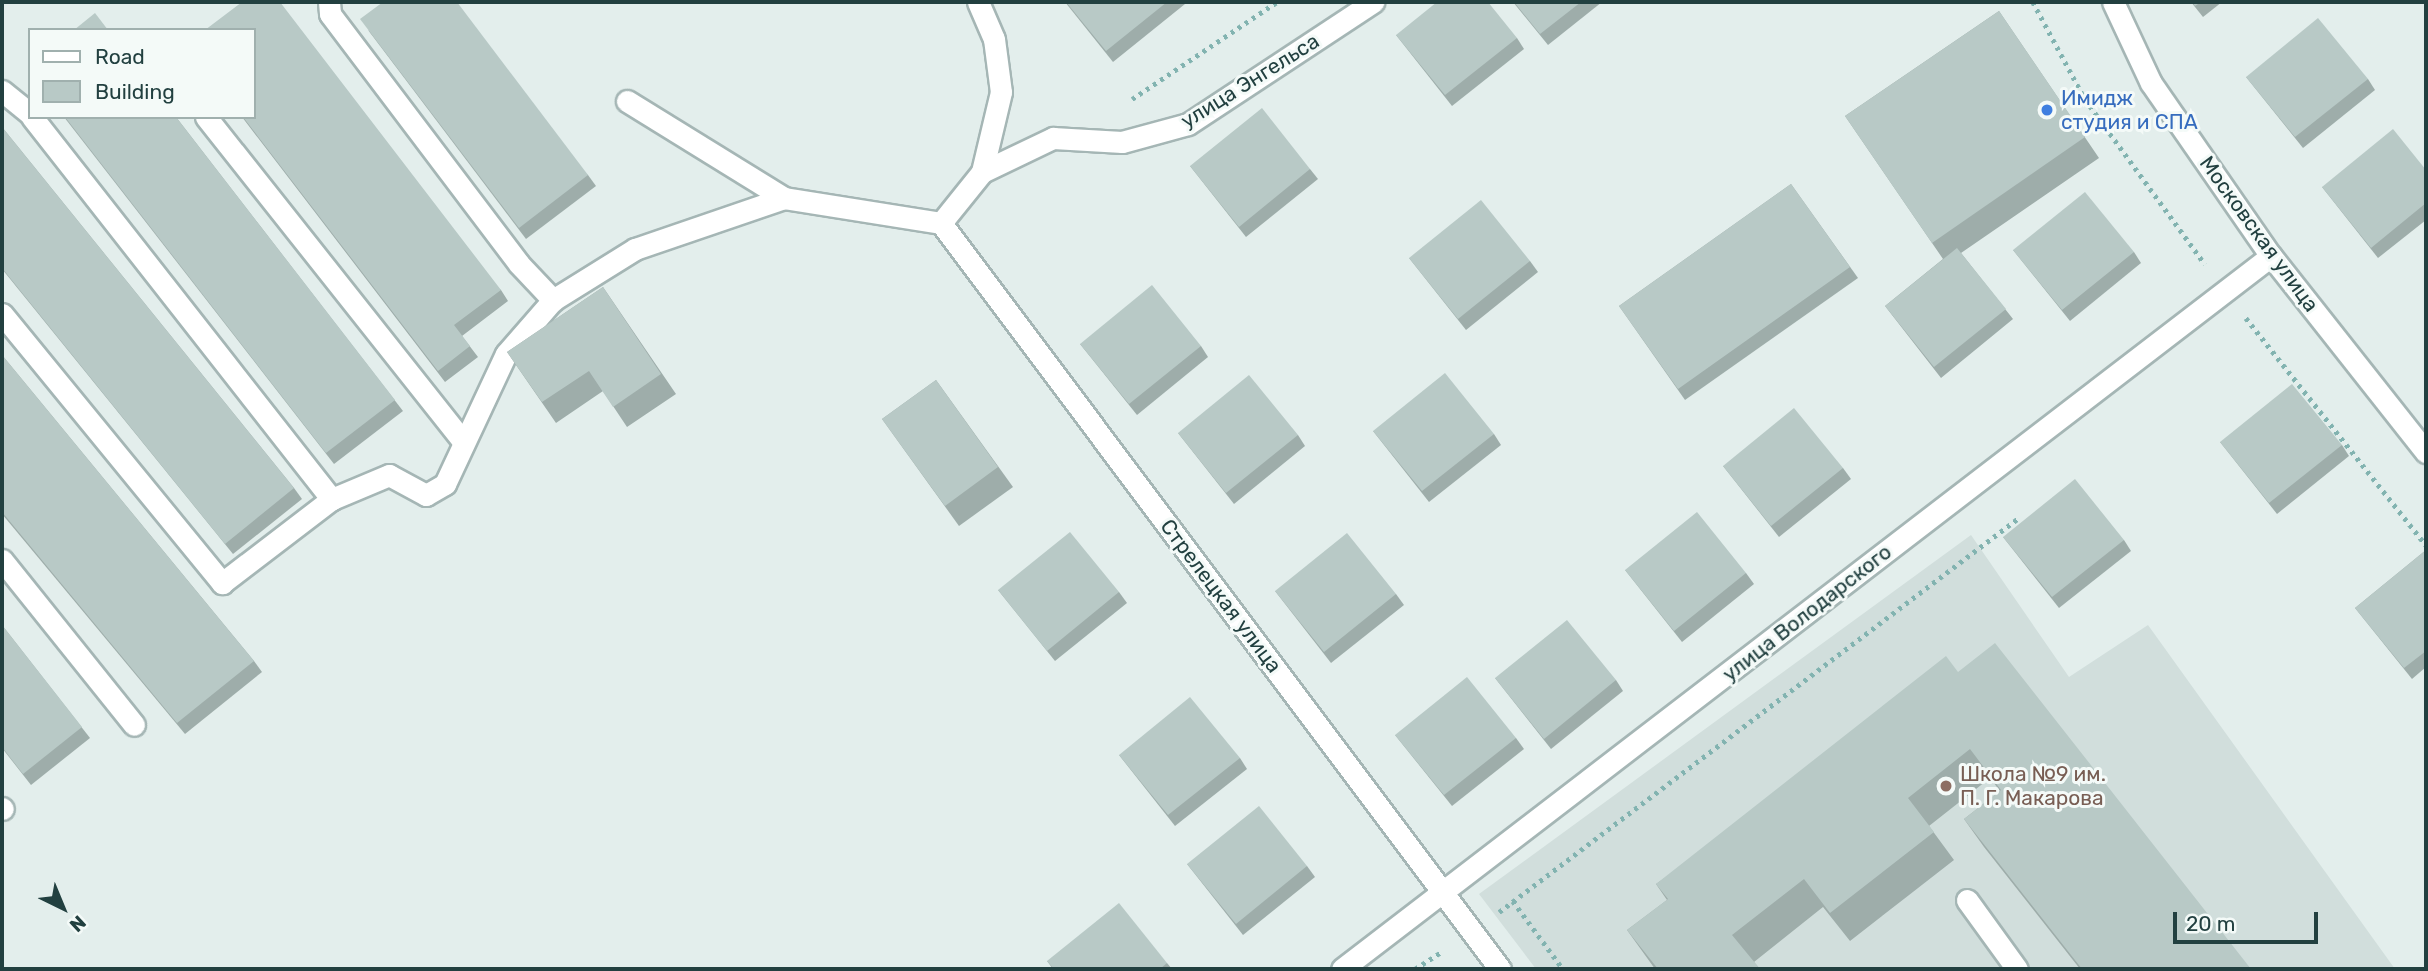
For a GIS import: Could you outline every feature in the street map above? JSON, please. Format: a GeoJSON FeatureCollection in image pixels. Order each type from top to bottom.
{"type":"FeatureCollection","features":[{"type":"Feature","properties":{"kind":"street"},"geometry":{"type":"LineString","coordinates":[[329,2],[330,14],[519,264],[553,300]]}},
{"type":"Feature","properties":{"kind":"street"},"geometry":{"type":"LineString","coordinates":[[978,2],[994,40],[1001,92],[982,172]]}},
{"type":"Feature","properties":{"kind":"street","name":"улица Энгельса"},"geometry":{"type":"LineString","coordinates":[[941,223],[982,172],[1053,138],[1122,142],[1188,124],[1373,2]]}},
{"type":"Feature","properties":{"kind":"street","name":"Московская улица"},"geometry":{"type":"LineString","coordinates":[[2113,2],[2151,83],[2271,256],[2426,452]]}},
{"type":"Feature","properties":{"kind":"street"},"geometry":{"type":"LineString","coordinates":[[2,92],[28,114]]}},
{"type":"Feature","properties":{"kind":"street"},"geometry":{"type":"LineString","coordinates":[[627,101],[784,198],[941,223]]}},
{"type":"Feature","properties":{"kind":"street"},"geometry":{"type":"LineString","coordinates":[[33,119],[332,499]]}},
{"type":"Feature","properties":{"kind":"street"},"geometry":{"type":"LineString","coordinates":[[208,119],[463,441]]}},
{"type":"Feature","properties":{"kind":"street"},"geometry":{"type":"LineString","coordinates":[[2,314],[222,583],[332,499],[389,475],[426,495],[445,484],[506,354],[553,300],[635,249],[784,198]]}},
{"type":"Feature","properties":{"kind":"street","name":"Стрелецкая улица"},"geometry":{"type":"LineString","coordinates":[[941,223],[1500,969]]}},
{"type":"Feature","properties":{"kind":"street","name":"улица Володарского"},"geometry":{"type":"LineString","coordinates":[[1342,969],[2271,256]]}},
{"type":"Feature","properties":{"kind":"street"},"geometry":{"type":"LineString","coordinates":[[2,560],[134,725]]}},
{"type":"Feature","properties":{"kind":"street"},"geometry":{"type":"LineString","coordinates":[[1967,900],[2017,969]]}},
{"type":"Feature","properties":{"kind":"path"},"geometry":{"type":"LineString","coordinates":[[1122,104],[1146,93],[1277,2]]}},
{"type":"Feature","properties":{"kind":"path"},"geometry":{"type":"LineString","coordinates":[[1415,969],[1473,932],[2020,517]]}},
{"type":"Feature","properties":{"kind":"path"},"geometry":{"type":"LineString","coordinates":[[1513,901],[1563,969]]}},
{"type":"Feature","properties":{"kind":"shaded area","name":"Школа №9 им. П. Г. Макарова"},"geometry":{"type":"Polygon","coordinates":[[[1971,535],[2069,677],[2148,625],[2395,969],[1536,969],[1479,894],[1971,535]]]}},
{"type":"Feature","properties":{"kind":"building"},"geometry":{"type":"Polygon","coordinates":[[[242,2],[280,2],[501,290],[454,325],[470,346],[438,371],[245,119],[256,119],[256,28],[208,28],[242,2]]]}},
{"type":"Feature","properties":{"kind":"building"},"geometry":{"type":"Polygon","coordinates":[[[383,2],[457,2],[588,175],[519,228],[360,19],[383,2]]]}},
{"type":"Feature","properties":{"kind":"building"},"geometry":{"type":"Polygon","coordinates":[[[1066,2],[1167,2],[1106,51],[1066,2]]]}},
{"type":"Feature","properties":{"kind":"building"},"geometry":{"type":"Polygon","coordinates":[[[1437,2],[1488,2],[1517,38],[1445,95],[1396,35],[1437,2]]]}},
{"type":"Feature","properties":{"kind":"building"},"geometry":{"type":"Polygon","coordinates":[[[1514,2],[1581,2],[1540,34],[1514,2]]]}},
{"type":"Feature","properties":{"kind":"building"},"geometry":{"type":"Polygon","coordinates":[[[1999,11],[2085,137],[1932,243],[1845,116],[1999,11]]]}},
{"type":"Feature","properties":{"kind":"building"},"geometry":{"type":"Polygon","coordinates":[[[95,13],[106,28],[76,28],[95,13]]]}},
{"type":"Feature","properties":{"kind":"building"},"geometry":{"type":"Polygon","coordinates":[[[2318,18],[2368,79],[2295,137],[2246,77],[2318,18]]]}},
{"type":"Feature","properties":{"kind":"building"},"geometry":{"type":"Polygon","coordinates":[[[1262,108],[1310,169],[1239,227],[1190,166],[1262,108]]]}},
{"type":"Feature","properties":{"kind":"building"},"geometry":{"type":"Polygon","coordinates":[[[67,119],[178,119],[395,400],[326,453],[67,119]]]}},
{"type":"Feature","properties":{"kind":"building"},"geometry":{"type":"Polygon","coordinates":[[[2,127],[294,488],[225,544],[2,268],[2,127]]]}},
{"type":"Feature","properties":{"kind":"building"},"geometry":{"type":"Polygon","coordinates":[[[2393,129],[2426,170],[2426,203],[2371,248],[2322,187],[2393,129]]]}},
{"type":"Feature","properties":{"kind":"building"},"geometry":{"type":"Polygon","coordinates":[[[1791,184],[1850,267],[1678,389],[1619,306],[1791,184]]]}},
{"type":"Feature","properties":{"kind":"building"},"geometry":{"type":"Polygon","coordinates":[[[2085,192],[2134,252],[2062,310],[2013,250],[2085,192]]]}},
{"type":"Feature","properties":{"kind":"building"},"geometry":{"type":"Polygon","coordinates":[[[1481,200],[1530,261],[1458,319],[1409,258],[1481,200]]]}},
{"type":"Feature","properties":{"kind":"building"},"geometry":{"type":"Polygon","coordinates":[[[1957,248],[2006,309],[1934,367],[1885,306],[1957,248]]]}},
{"type":"Feature","properties":{"kind":"building"},"geometry":{"type":"Polygon","coordinates":[[[1152,285],[1201,346],[1129,404],[1080,344],[1152,285]]]}},
{"type":"Feature","properties":{"kind":"building"},"geometry":{"type":"Polygon","coordinates":[[[603,287],[661,374],[613,407],[589,371],[542,402],[507,352],[603,287]]]}},
{"type":"Feature","properties":{"kind":"building"},"geometry":{"type":"Polygon","coordinates":[[[2,355],[254,661],[177,723],[2,512],[2,355]]]}},
{"type":"Feature","properties":{"kind":"building"},"geometry":{"type":"Polygon","coordinates":[[[1445,373],[1494,434],[1422,491],[1373,431],[1445,373]]]}},
{"type":"Feature","properties":{"kind":"building"},"geometry":{"type":"Polygon","coordinates":[[[1249,375],[1298,435],[1226,493],[1178,433],[1249,375]]]}},
{"type":"Feature","properties":{"kind":"building"},"geometry":{"type":"Polygon","coordinates":[[[936,380],[998,467],[945,506],[882,419],[936,380]]]}},
{"type":"Feature","properties":{"kind":"building"},"geometry":{"type":"Polygon","coordinates":[[[2292,384],[2342,445],[2269,503],[2220,442],[2292,384]]]}},
{"type":"Feature","properties":{"kind":"building"},"geometry":{"type":"Polygon","coordinates":[[[1794,408],[1843,468],[1771,526],[1723,466],[1794,408]]]}},
{"type":"Feature","properties":{"kind":"building"},"geometry":{"type":"Polygon","coordinates":[[[2075,479],[2124,540],[2052,597],[2003,537],[2075,479]]]}},
{"type":"Feature","properties":{"kind":"building"},"geometry":{"type":"Polygon","coordinates":[[[1697,512],[1746,573],[1674,631],[1625,570],[1697,512]]]}},
{"type":"Feature","properties":{"kind":"building"},"geometry":{"type":"Polygon","coordinates":[[[1070,532],[1119,592],[1047,651],[998,590],[1070,532]]]}},
{"type":"Feature","properties":{"kind":"building"},"geometry":{"type":"Polygon","coordinates":[[[1347,533],[1396,594],[1324,652],[1275,591],[1347,533]]]}},
{"type":"Feature","properties":{"kind":"building"},"geometry":{"type":"Polygon","coordinates":[[[2426,550],[2426,651],[2404,668],[2355,608],[2426,550]]]}},
{"type":"Feature","properties":{"kind":"building"},"geometry":{"type":"Polygon","coordinates":[[[1567,620],[1616,680],[1544,739],[1495,678],[1567,620]]]}},
{"type":"Feature","properties":{"kind":"building"},"geometry":{"type":"Polygon","coordinates":[[[2,625],[82,727],[23,774],[2,747],[2,625]]]}},
{"type":"Feature","properties":{"kind":"building"},"geometry":{"type":"Polygon","coordinates":[[[1995,643],[2251,969],[2082,969],[1964,819],[2001,790],[1970,749],[1908,798],[1934,832],[1830,913],[1804,879],[1732,935],[1760,969],[1658,969],[1627,930],[1668,899],[1656,884],[1946,656],[1958,672],[1995,643]]]}},
{"type":"Feature","properties":{"kind":"building"},"geometry":{"type":"Polygon","coordinates":[[[1467,677],[1516,738],[1444,795],[1395,735],[1467,677]]]}},
{"type":"Feature","properties":{"kind":"building"},"geometry":{"type":"Polygon","coordinates":[[[1190,697],[1240,758],[1168,815],[1119,755],[1190,697]]]}},
{"type":"Feature","properties":{"kind":"building"},"geometry":{"type":"Polygon","coordinates":[[[1259,806],[1307,866],[1236,924],[1187,864],[1259,806]]]}},
{"type":"Feature","properties":{"kind":"building"},"geometry":{"type":"Polygon","coordinates":[[[1119,903],[1167,963],[1160,969],[1054,969],[1047,961],[1119,903]]]}},
{"type":"Feature","properties":{"kind":"place","name":"Имидж студия и СПА"},"geometry":{"type":"Point","coordinates":[2047,110]}},
{"type":"Feature","properties":{"kind":"place","name":"Школа №9 им. П. Г. Макарова"},"geometry":{"type":"Point","coordinates":[1946,786]}}]}
